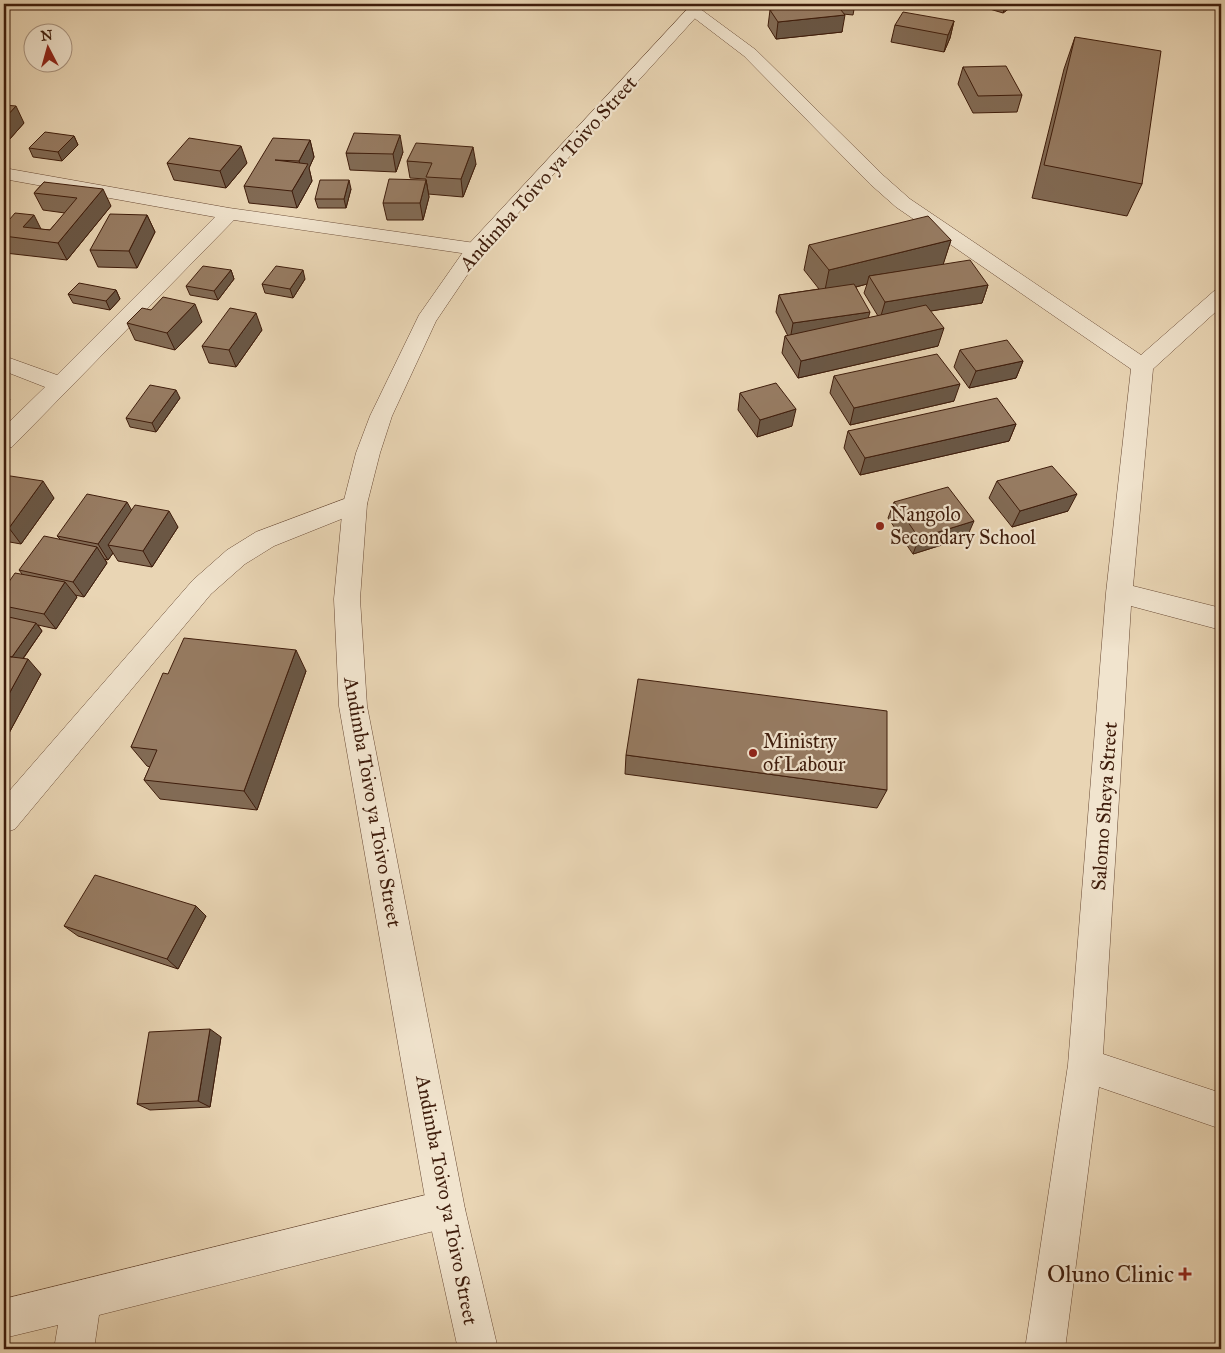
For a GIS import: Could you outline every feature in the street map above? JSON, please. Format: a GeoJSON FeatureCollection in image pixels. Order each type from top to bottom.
{"type":"FeatureCollection","features":[{"type":"Feature","properties":{"kind":"street","name":"Andimba Toivo ya Toivo Street"},"geometry":{"type":"LineString","coordinates":[[478,1349],[446,1208],[353,706],[346,599],[355,504],[368,453],[381,416],[422,329],[475,249],[697,8]]}},
{"type":"Feature","properties":{"kind":"street"},"geometry":{"type":"LineString","coordinates":[[697,8],[750,54],[877,180],[903,203],[1142,366],[1221,296]]}},
{"type":"Feature","properties":{"kind":"street"},"geometry":{"type":"LineString","coordinates":[[4,173],[229,214],[475,249]]}},
{"type":"Feature","properties":{"kind":"street"},"geometry":{"type":"LineString","coordinates":[[4,441],[229,214]]}},
{"type":"Feature","properties":{"kind":"street"},"geometry":{"type":"LineString","coordinates":[[4,363],[60,384]]}},
{"type":"Feature","properties":{"kind":"street","name":"Salomo Sheya Street"},"geometry":{"type":"LineString","coordinates":[[1045,1349],[1085,1065],[1119,593],[1142,366]]}},
{"type":"Feature","properties":{"kind":"street"},"geometry":{"type":"LineString","coordinates":[[4,819],[202,588],[236,557],[265,538],[355,504]]}},
{"type":"Feature","properties":{"kind":"street"},"geometry":{"type":"LineString","coordinates":[[1119,593],[1221,619]]}},
{"type":"Feature","properties":{"kind":"street"},"geometry":{"type":"LineString","coordinates":[[1085,1065],[1221,1111]]}},
{"type":"Feature","properties":{"kind":"street"},"geometry":{"type":"LineString","coordinates":[[4,1318],[446,1208]]}},
{"type":"Feature","properties":{"kind":"street"},"geometry":{"type":"LineString","coordinates":[[74,1349],[82,1299]]}},
{"type":"Feature","properties":{"kind":"building"},"geometry":{"type":"Polygon","coordinates":[[[836,4],[845,15],[778,22],[770,10],[836,4]]]}},
{"type":"Feature","properties":{"kind":"building"},"geometry":{"type":"Polygon","coordinates":[[[903,12],[954,21],[948,35],[895,25],[903,12]]]}},
{"type":"Feature","properties":{"kind":"building"},"geometry":{"type":"Polygon","coordinates":[[[1075,37],[1161,51],[1142,184],[1044,165],[1075,37]]]}},
{"type":"Feature","properties":{"kind":"building"},"geometry":{"type":"Polygon","coordinates":[[[1006,66],[1022,95],[978,96],[963,67],[1006,66]]]}},
{"type":"Feature","properties":{"kind":"building"},"geometry":{"type":"Polygon","coordinates":[[[4,105],[16,106],[4,119],[4,105]]]}},
{"type":"Feature","properties":{"kind":"building"},"geometry":{"type":"Polygon","coordinates":[[[45,132],[74,136],[58,152],[29,148],[45,132]]]}},
{"type":"Feature","properties":{"kind":"building"},"geometry":{"type":"Polygon","coordinates":[[[354,133],[400,135],[393,154],[346,153],[354,133]]]}},
{"type":"Feature","properties":{"kind":"building"},"geometry":{"type":"Polygon","coordinates":[[[189,138],[241,146],[220,171],[167,163],[189,138]]]}},
{"type":"Feature","properties":{"kind":"building"},"geometry":{"type":"Polygon","coordinates":[[[273,138],[310,140],[299,161],[275,160],[308,164],[292,191],[244,186],[273,138]]]}},
{"type":"Feature","properties":{"kind":"building"},"geometry":{"type":"Polygon","coordinates":[[[416,143],[473,147],[461,179],[426,177],[432,163],[407,161],[416,143]]]}},
{"type":"Feature","properties":{"kind":"building"},"geometry":{"type":"Polygon","coordinates":[[[389,179],[426,180],[420,203],[383,203],[389,179]]]}},
{"type":"Feature","properties":{"kind":"building"},"geometry":{"type":"Polygon","coordinates":[[[320,180],[349,180],[344,199],[315,199],[320,180]]]}},
{"type":"Feature","properties":{"kind":"building"},"geometry":{"type":"Polygon","coordinates":[[[44,182],[103,189],[58,243],[4,236],[4,226],[15,213],[34,215],[23,227],[50,230],[77,198],[34,193],[44,182]]]}},
{"type":"Feature","properties":{"kind":"building"},"geometry":{"type":"Polygon","coordinates":[[[110,214],[147,215],[129,251],[90,250],[110,214]]]}},
{"type":"Feature","properties":{"kind":"building"},"geometry":{"type":"Polygon","coordinates":[[[928,216],[951,240],[829,270],[809,245],[928,216]]]}},
{"type":"Feature","properties":{"kind":"building"},"geometry":{"type":"Polygon","coordinates":[[[970,260],[988,285],[885,302],[869,276],[970,260]]]}},
{"type":"Feature","properties":{"kind":"building"},"geometry":{"type":"Polygon","coordinates":[[[203,266],[231,270],[214,291],[186,286],[203,266]]]}},
{"type":"Feature","properties":{"kind":"building"},"geometry":{"type":"Polygon","coordinates":[[[276,266],[303,270],[290,289],[262,284],[276,266]]]}},
{"type":"Feature","properties":{"kind":"building"},"geometry":{"type":"Polygon","coordinates":[[[79,283],[116,290],[106,301],[68,294],[79,283]]]}},
{"type":"Feature","properties":{"kind":"building"},"geometry":{"type":"Polygon","coordinates":[[[854,284],[870,312],[793,323],[779,295],[854,284]]]}},
{"type":"Feature","properties":{"kind":"building"},"geometry":{"type":"Polygon","coordinates":[[[163,297],[195,304],[167,333],[127,323],[142,308],[151,310],[163,297]]]}},
{"type":"Feature","properties":{"kind":"building"},"geometry":{"type":"Polygon","coordinates":[[[926,305],[944,328],[801,361],[785,336],[926,305]]]}},
{"type":"Feature","properties":{"kind":"building"},"geometry":{"type":"Polygon","coordinates":[[[230,308],[256,313],[229,350],[202,346],[230,308]]]}},
{"type":"Feature","properties":{"kind":"building"},"geometry":{"type":"Polygon","coordinates":[[[1007,340],[1023,361],[976,371],[960,350],[1007,340]]]}},
{"type":"Feature","properties":{"kind":"building"},"geometry":{"type":"Polygon","coordinates":[[[937,354],[960,384],[854,408],[834,376],[937,354]]]}},
{"type":"Feature","properties":{"kind":"building"},"geometry":{"type":"Polygon","coordinates":[[[776,383],[796,409],[760,420],[740,393],[776,383]]]}},
{"type":"Feature","properties":{"kind":"building"},"geometry":{"type":"Polygon","coordinates":[[[150,385],[176,390],[152,423],[126,418],[150,385]]]}},
{"type":"Feature","properties":{"kind":"building"},"geometry":{"type":"Polygon","coordinates":[[[997,398],[1016,424],[865,458],[848,431],[997,398]]]}},
{"type":"Feature","properties":{"kind":"building"},"geometry":{"type":"Polygon","coordinates":[[[1052,466],[1077,494],[1020,511],[997,481],[1052,466]]]}},
{"type":"Feature","properties":{"kind":"building"},"geometry":{"type":"Polygon","coordinates":[[[4,475],[43,481],[9,528],[4,528],[4,475]]]}},
{"type":"Feature","properties":{"kind":"building"},"geometry":{"type":"Polygon","coordinates":[[[948,487],[974,521],[919,538],[894,502],[948,487]]]}},
{"type":"Feature","properties":{"kind":"building"},"geometry":{"type":"Polygon","coordinates":[[[87,494],[127,502],[98,544],[57,536],[87,494]]]}},
{"type":"Feature","properties":{"kind":"building"},"geometry":{"type":"Polygon","coordinates":[[[135,505],[169,511],[143,551],[108,545],[135,505]]]}},
{"type":"Feature","properties":{"kind":"building"},"geometry":{"type":"Polygon","coordinates":[[[44,536],[97,547],[73,582],[19,570],[44,536]]]}},
{"type":"Feature","properties":{"kind":"building"},"geometry":{"type":"Polygon","coordinates":[[[15,573],[65,582],[44,614],[4,606],[4,589],[15,573]]]}},
{"type":"Feature","properties":{"kind":"building"},"geometry":{"type":"Polygon","coordinates":[[[4,616],[36,623],[12,657],[4,655],[4,616]]]}},
{"type":"Feature","properties":{"kind":"building"},"geometry":{"type":"Polygon","coordinates":[[[184,638],[296,650],[244,791],[144,780],[157,750],[131,747],[163,673],[168,674],[184,638]]]}},
{"type":"Feature","properties":{"kind":"building"},"geometry":{"type":"Polygon","coordinates":[[[4,656],[28,659],[4,703],[4,656]]]}},
{"type":"Feature","properties":{"kind":"building","name":"Ministry of Labour"},"geometry":{"type":"Polygon","coordinates":[[[638,679],[887,711],[887,790],[626,755],[638,679]]]}},
{"type":"Feature","properties":{"kind":"building"},"geometry":{"type":"Polygon","coordinates":[[[95,875],[196,906],[167,959],[64,926],[95,875]]]}},
{"type":"Feature","properties":{"kind":"building"},"geometry":{"type":"Polygon","coordinates":[[[210,1029],[198,1101],[137,1104],[149,1032],[210,1029]]]}},
{"type":"Feature","properties":{"kind":"place","name":"Nangolo Secondary School"},"geometry":{"type":"Point","coordinates":[880,526]}},
{"type":"Feature","properties":{"kind":"place","name":"Ministry of Labour"},"geometry":{"type":"Point","coordinates":[753,753]}},
{"type":"Feature","properties":{"kind":"place","name":"Oluno Clinic"},"geometry":{"type":"Point","coordinates":[1185,1274]}}]}
